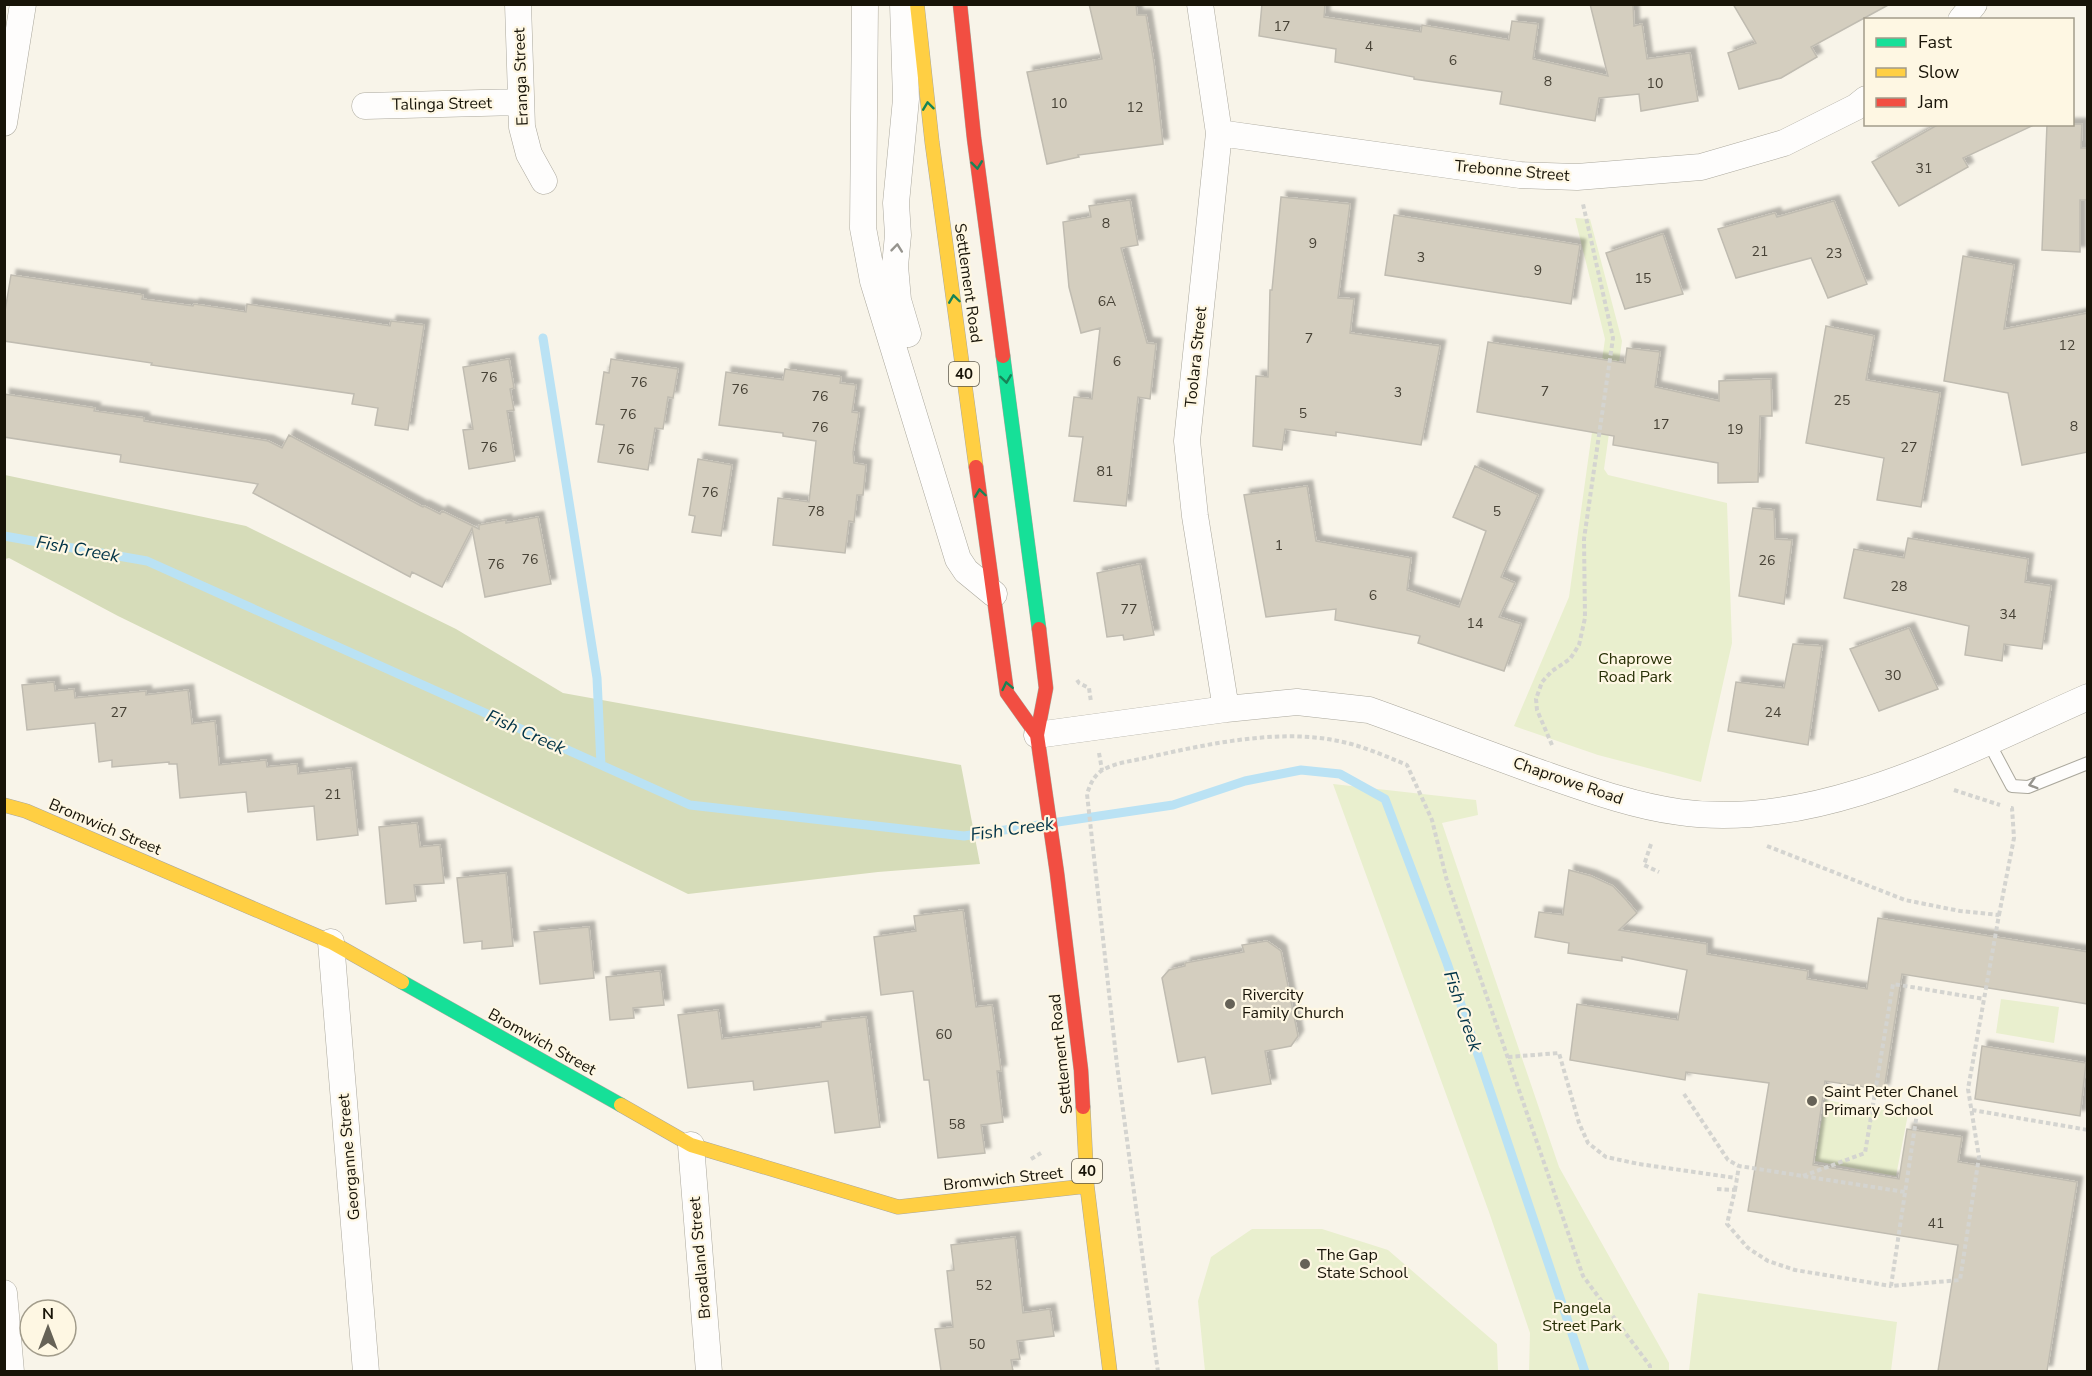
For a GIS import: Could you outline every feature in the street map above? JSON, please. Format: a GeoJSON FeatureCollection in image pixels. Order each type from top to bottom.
{"type":"FeatureCollection","features":[{"type":"Feature","properties":{"kind":"main road","name":"Settlement Road"},"geometry":{"type":"LineString","coordinates":[[916,4],[934,153],[1000,589],[1007,693],[1037,735]]}},
{"type":"Feature","properties":{"kind":"main road","name":"Settlement Road"},"geometry":{"type":"LineString","coordinates":[[960,4],[974,138],[1033,574],[1046,688],[1037,735],[1057,873],[1081,1070],[1088,1186],[1110,1371]]}},
{"type":"Feature","properties":{"kind":"main road"},"geometry":{"type":"LineString","coordinates":[[991,379],[998,320]]}},
{"type":"Feature","properties":{"kind":"main road","name":"Bromwich Street"},"geometry":{"type":"LineString","coordinates":[[4,805],[26,811],[331,942],[691,1145],[898,1207],[1088,1186]]}},
{"type":"Feature","properties":{"kind":"street"},"geometry":{"type":"LineString","coordinates":[[4,123],[23,4]]}},
{"type":"Feature","properties":{"kind":"street","name":"Eranga Street"},"geometry":{"type":"LineString","coordinates":[[518,4],[522,127],[529,154],[544,181]]}},
{"type":"Feature","properties":{"kind":"street"},"geometry":{"type":"LineString","coordinates":[[865,4],[863,228],[873,280],[958,559],[966,571],[1000,589]]}},
{"type":"Feature","properties":{"kind":"street"},"geometry":{"type":"LineString","coordinates":[[903,4],[906,99],[896,203],[898,235],[895,266],[898,300],[915,359],[913,408]]}},
{"type":"Feature","properties":{"kind":"street","name":"Toolara Street"},"geometry":{"type":"LineString","coordinates":[[1200,4],[1219,133],[1187,441],[1195,516],[1226,709]]}},
{"type":"Feature","properties":{"kind":"street"},"geometry":{"type":"LineString","coordinates":[[1963,18],[1974,4]]}},
{"type":"Feature","properties":{"kind":"street","name":"Trebonne Street"},"geometry":{"type":"LineString","coordinates":[[1219,133],[1520,174],[1577,177],[1701,167],[1784,143],[1864,100]]}},
{"type":"Feature","properties":{"kind":"street","name":"Talinga Street"},"geometry":{"type":"LineString","coordinates":[[364,106],[520,102]]}},
{"type":"Feature","properties":{"kind":"street","name":"Chaprowe Road"},"geometry":{"type":"LineString","coordinates":[[1037,735],[1226,709],[1297,702],[1369,710],[1610,797],[1678,812],[1720,815],[1764,813],[1818,804],[1885,784],[2088,697]]}},
{"type":"Feature","properties":{"kind":"street","name":"Georganne Street"},"geometry":{"type":"LineString","coordinates":[[331,942],[366,1371]]}},
{"type":"Feature","properties":{"kind":"street","name":"Broadland Street"},"geometry":{"type":"LineString","coordinates":[[691,1145],[709,1371]]}},
{"type":"Feature","properties":{"kind":"street"},"geometry":{"type":"LineString","coordinates":[[4,1293],[11,1371]]}},
{"type":"Feature","properties":{"kind":"lane"},"geometry":{"type":"LineString","coordinates":[[1988,741],[2012,786],[2028,787],[2088,763]]}},
{"type":"Feature","properties":{"kind":"path"},"geometry":{"type":"LineString","coordinates":[[1552,745],[1537,710],[1536,699],[1542,682],[1570,659],[1579,645],[1585,618],[1584,539],[1613,338],[1577,177]]}},
{"type":"Feature","properties":{"kind":"path"},"geometry":{"type":"LineString","coordinates":[[1158,1371],[1117,1065],[1087,794],[1092,780],[1102,770],[1121,764],[1213,743],[1304,737],[1355,745],[1407,765],[1432,820],[1447,881],[1583,1276],[1650,1366],[1650,1371]]}},
{"type":"Feature","properties":{"kind":"path"},"geometry":{"type":"LineString","coordinates":[[1739,1166],[1726,1224],[1748,1248],[1768,1262],[1794,1270],[1891,1286],[1960,1280],[1979,1157],[1968,1089],[2014,838],[2012,808],[1954,790]]}},
{"type":"Feature","properties":{"kind":"path"},"geometry":{"type":"LineString","coordinates":[[1651,844],[1644,865],[1659,872]]}},
{"type":"Feature","properties":{"kind":"path"},"geometry":{"type":"LineString","coordinates":[[1767,846],[1905,900],[1999,915]]}},
{"type":"Feature","properties":{"kind":"path"},"geometry":{"type":"LineString","coordinates":[[1803,1176],[1865,1153],[1893,984],[1984,999]]}},
{"type":"Feature","properties":{"kind":"path"},"geometry":{"type":"LineString","coordinates":[[1508,1057],[1559,1053],[1579,1123],[1588,1143],[1606,1157],[1736,1178]]}},
{"type":"Feature","properties":{"kind":"path"},"geometry":{"type":"LineString","coordinates":[[1684,1094],[1728,1160],[1739,1166],[1905,1192]]}},
{"type":"Feature","properties":{"kind":"path"},"geometry":{"type":"LineString","coordinates":[[1972,1110],[2088,1130]]}},
{"type":"Feature","properties":{"kind":"path"},"geometry":{"type":"LineString","coordinates":[[1891,1286],[1917,1113]]}},
{"type":"Feature","properties":{"kind":"path"},"geometry":{"type":"LineString","coordinates":[[1717,1189],[1735,1190]]}},
{"type":"Feature","properties":{"kind":"green space","name":"Chaprowe Road Park"},"geometry":{"type":"Polygon","coordinates":[[[1575,218],[1590,219],[1622,341],[1604,469],[1608,475],[1727,503],[1732,643],[1701,782],[1598,755],[1514,726],[1569,597],[1605,339],[1575,218]]]}},
{"type":"Feature","properties":{"kind":"green space"},"geometry":{"type":"Polygon","coordinates":[[[5,475],[246,526],[456,629],[563,693],[961,765],[980,864],[878,872],[688,894],[118,616],[9,558],[5,559],[5,475]]]}},
{"type":"Feature","properties":{"kind":"green space","name":"Pangela Street Park"},"geometry":{"type":"Polygon","coordinates":[[[1333,784],[1476,800],[1478,815],[1442,823],[1559,1167],[1669,1363],[1669,1371],[1529,1371],[1530,1333],[1489,1212],[1333,784]]]}},
{"type":"Feature","properties":{"kind":"green space"},"geometry":{"type":"Polygon","coordinates":[[[2001,999],[2059,1007],[2054,1043],[1996,1033],[2001,999]]]}},
{"type":"Feature","properties":{"kind":"green space"},"geometry":{"type":"Polygon","coordinates":[[[1825,1100],[1908,1114],[1896,1176],[1815,1161],[1825,1100]]]}},
{"type":"Feature","properties":{"kind":"green space"},"geometry":{"type":"Polygon","coordinates":[[[1252,1229],[1322,1229],[1388,1250],[1497,1344],[1498,1371],[1205,1371],[1198,1301],[1211,1257],[1252,1229]]]}},
{"type":"Feature","properties":{"kind":"green space"},"geometry":{"type":"Polygon","coordinates":[[[1698,1293],[1897,1322],[1891,1371],[1689,1371],[1698,1293]]]}},
{"type":"Feature","properties":{"kind":"building"},"geometry":{"type":"Polygon","coordinates":[[[1089,4],[1136,4],[1137,15],[1146,15],[1163,144],[1078,155],[1079,157],[1047,164],[1027,72],[1102,59],[1089,4]]]}},
{"type":"Feature","properties":{"kind":"building"},"geometry":{"type":"Polygon","coordinates":[[[1262,4],[1325,4],[1324,17],[1421,32],[1422,25],[1509,40],[1512,21],[1538,24],[1533,59],[1608,76],[1590,4],[1633,4],[1634,26],[1642,24],[1647,59],[1690,53],[1698,101],[1641,111],[1639,94],[1599,98],[1595,121],[1500,104],[1502,92],[1414,79],[1414,77],[1335,62],[1336,49],[1259,36],[1262,4]]]}},
{"type":"Feature","properties":{"kind":"building"},"geometry":{"type":"Polygon","coordinates":[[[1733,4],[1890,4],[1811,47],[1817,57],[1781,78],[1739,89],[1728,53],[1756,43],[1733,4]]]}},
{"type":"Feature","properties":{"kind":"building"},"geometry":{"type":"Polygon","coordinates":[[[2082,124],[2081,148],[2088,148],[2088,200],[2080,200],[2080,252],[2042,250],[2047,126],[2082,124]]]}},
{"type":"Feature","properties":{"kind":"building"},"geometry":{"type":"Polygon","coordinates":[[[1935,126],[2032,126],[1963,158],[1968,167],[1899,206],[1872,162],[1935,126]]]}},
{"type":"Feature","properties":{"kind":"building"},"geometry":{"type":"Polygon","coordinates":[[[1281,197],[1350,204],[1338,298],[1354,299],[1350,333],[1440,346],[1421,445],[1336,432],[1336,436],[1285,429],[1282,450],[1253,446],[1256,376],[1268,377],[1270,290],[1272,290],[1281,197]]]}},
{"type":"Feature","properties":{"kind":"building"},"geometry":{"type":"Polygon","coordinates":[[[1130,200],[1138,245],[1121,248],[1147,343],[1156,344],[1150,399],[1138,397],[1126,506],[1074,501],[1083,437],[1069,436],[1074,397],[1092,399],[1100,328],[1081,333],[1069,287],[1063,222],[1091,217],[1089,206],[1130,200]]]}},
{"type":"Feature","properties":{"kind":"building"},"geometry":{"type":"Polygon","coordinates":[[[1834,201],[1867,284],[1828,298],[1811,258],[1736,278],[1718,229],[1775,213],[1777,217],[1834,201]]]}},
{"type":"Feature","properties":{"kind":"building"},"geometry":{"type":"Polygon","coordinates":[[[1394,215],[1580,245],[1571,304],[1385,275],[1394,215]]]}},
{"type":"Feature","properties":{"kind":"building"},"geometry":{"type":"Polygon","coordinates":[[[1663,234],[1683,294],[1625,309],[1606,253],[1663,234]]]}},
{"type":"Feature","properties":{"kind":"building"},"geometry":{"type":"Polygon","coordinates":[[[1963,256],[2014,265],[2004,329],[2088,313],[2088,452],[2022,465],[2008,393],[1944,381],[1963,256]]]}},
{"type":"Feature","properties":{"kind":"building"},"geometry":{"type":"Polygon","coordinates":[[[11,275],[143,295],[142,299],[193,306],[194,304],[246,312],[247,304],[390,326],[391,321],[424,325],[408,430],[375,425],[378,408],[352,404],[354,394],[4,341],[4,317],[11,275]]]}},
{"type":"Feature","properties":{"kind":"building"},"geometry":{"type":"Polygon","coordinates":[[[1826,326],[1874,336],[1866,380],[1940,393],[1921,507],[1877,500],[1884,458],[1806,443],[1826,326]]]}},
{"type":"Feature","properties":{"kind":"building"},"geometry":{"type":"Polygon","coordinates":[[[1488,342],[1625,363],[1627,348],[1660,352],[1655,387],[1719,401],[1719,381],[1771,379],[1772,416],[1760,416],[1758,482],[1718,483],[1718,463],[1613,445],[1614,436],[1477,412],[1488,342]]]}},
{"type":"Feature","properties":{"kind":"building"},"geometry":{"type":"Polygon","coordinates":[[[509,359],[514,388],[510,389],[514,410],[507,411],[515,461],[469,469],[463,430],[473,429],[463,367],[509,359]]]}},
{"type":"Feature","properties":{"kind":"building"},"geometry":{"type":"Polygon","coordinates":[[[611,359],[678,369],[673,398],[668,397],[663,429],[655,428],[648,470],[598,462],[604,425],[596,424],[604,372],[609,373],[611,359]]]}},
{"type":"Feature","properties":{"kind":"building"},"geometry":{"type":"Polygon","coordinates":[[[785,369],[841,377],[840,383],[856,385],[852,412],[859,413],[853,453],[854,463],[866,465],[863,495],[857,495],[854,522],[849,521],[845,553],[773,545],[778,498],[809,502],[816,441],[783,436],[783,433],[719,425],[726,372],[783,380],[785,369]]]}},
{"type":"Feature","properties":{"kind":"building"},"geometry":{"type":"Polygon","coordinates":[[[4,394],[95,408],[94,411],[144,418],[144,421],[268,441],[282,448],[289,435],[423,507],[440,514],[442,511],[479,529],[479,525],[538,517],[551,584],[485,597],[472,528],[442,587],[412,572],[410,577],[253,493],[258,484],[120,462],[121,455],[4,437],[4,394]]]}},
{"type":"Feature","properties":{"kind":"building"},"geometry":{"type":"Polygon","coordinates":[[[698,459],[732,465],[721,536],[692,532],[695,516],[689,515],[698,459]]]}},
{"type":"Feature","properties":{"kind":"building"},"geometry":{"type":"Polygon","coordinates":[[[1475,466],[1538,495],[1501,577],[1515,583],[1499,617],[1521,624],[1504,671],[1418,643],[1420,636],[1335,620],[1336,609],[1266,617],[1244,495],[1307,486],[1316,541],[1411,558],[1407,590],[1459,607],[1486,531],[1453,517],[1475,466]]]}},
{"type":"Feature","properties":{"kind":"building"},"geometry":{"type":"Polygon","coordinates":[[[1753,508],[1774,510],[1775,539],[1792,540],[1784,604],[1739,596],[1753,508]]]}},
{"type":"Feature","properties":{"kind":"building"},"geometry":{"type":"Polygon","coordinates":[[[1908,538],[2028,559],[2025,582],[2051,586],[2042,649],[2004,644],[2002,661],[1965,655],[1969,626],[1844,598],[1854,549],[1904,558],[1908,538]]]}},
{"type":"Feature","properties":{"kind":"building"},"geometry":{"type":"Polygon","coordinates":[[[1140,564],[1154,635],[1124,640],[1123,635],[1107,637],[1097,573],[1140,564]]]}},
{"type":"Feature","properties":{"kind":"building"},"geometry":{"type":"Polygon","coordinates":[[[1909,628],[1938,689],[1879,711],[1850,649],[1909,628]]]}},
{"type":"Feature","properties":{"kind":"building"},"geometry":{"type":"Polygon","coordinates":[[[1793,644],[1822,646],[1808,745],[1728,731],[1736,682],[1784,688],[1793,644]]]}},
{"type":"Feature","properties":{"kind":"building"},"geometry":{"type":"Polygon","coordinates":[[[54,682],[55,691],[74,689],[75,698],[146,691],[146,695],[188,690],[192,724],[215,721],[219,765],[266,760],[267,767],[297,764],[298,774],[351,768],[358,835],[317,840],[314,806],[248,812],[246,792],[180,798],[177,764],[169,764],[169,762],[112,767],[112,760],[99,762],[95,723],[27,730],[22,685],[54,682]]]}},
{"type":"Feature","properties":{"kind":"building"},"geometry":{"type":"Polygon","coordinates":[[[417,823],[420,847],[440,845],[444,883],[414,885],[416,901],[386,904],[379,827],[417,823]]]}},
{"type":"Feature","properties":{"kind":"building"},"geometry":{"type":"Polygon","coordinates":[[[1569,870],[1591,876],[1613,886],[1637,913],[1619,930],[1707,944],[1707,954],[1808,971],[1807,979],[1867,989],[1878,918],[2088,952],[2088,1004],[1902,974],[1884,1090],[1825,1081],[1813,1165],[1899,1179],[1907,1129],[1962,1137],[1958,1162],[2077,1182],[2047,1371],[1938,1371],[1958,1245],[1748,1211],[1769,1083],[1686,1072],[1685,1080],[1570,1060],[1577,1004],[1678,1020],[1687,970],[1622,957],[1622,961],[1568,953],[1569,943],[1535,937],[1539,912],[1563,915],[1569,870]]]}},
{"type":"Feature","properties":{"kind":"building"},"geometry":{"type":"Polygon","coordinates":[[[506,873],[513,946],[482,949],[482,941],[464,943],[457,878],[506,873]]]}},
{"type":"Feature","properties":{"kind":"building"},"geometry":{"type":"Polygon","coordinates":[[[963,910],[976,1007],[992,1005],[1001,1071],[997,1071],[1003,1122],[981,1125],[985,1153],[938,1158],[929,1080],[924,1080],[913,991],[881,995],[874,937],[916,931],[914,916],[963,910]]]}},
{"type":"Feature","properties":{"kind":"building"},"geometry":{"type":"Polygon","coordinates":[[[589,927],[594,978],[540,984],[534,932],[589,927]]]}},
{"type":"Feature","properties":{"kind":"building","name":"Rivercity Family Church"},"geometry":{"type":"Polygon","coordinates":[[[1267,941],[1281,951],[1298,1036],[1291,1046],[1265,1051],[1271,1084],[1212,1094],[1205,1057],[1178,1062],[1162,978],[1169,970],[1185,966],[1185,963],[1244,952],[1242,945],[1267,941]]]}},
{"type":"Feature","properties":{"kind":"building"},"geometry":{"type":"Polygon","coordinates":[[[660,971],[664,1005],[633,1008],[634,1018],[610,1020],[606,977],[660,971]]]}},
{"type":"Feature","properties":{"kind":"building"},"geometry":{"type":"Polygon","coordinates":[[[718,1010],[722,1039],[821,1027],[821,1022],[866,1017],[880,1127],[835,1133],[828,1081],[754,1090],[753,1081],[688,1088],[678,1015],[718,1010]]]}},
{"type":"Feature","properties":{"kind":"building"},"geometry":{"type":"Polygon","coordinates":[[[1982,1046],[2086,1063],[2080,1116],[1975,1099],[1982,1046]]]}},
{"type":"Feature","properties":{"kind":"building"},"geometry":{"type":"Polygon","coordinates":[[[1015,1237],[1023,1313],[1050,1309],[1054,1336],[1017,1341],[1020,1359],[1011,1360],[1013,1371],[941,1371],[935,1329],[953,1327],[947,1271],[954,1270],[951,1245],[1015,1237]]]}},
{"type":"Feature","properties":{"kind":"waterway"},"geometry":{"type":"LineString","coordinates":[[543,338],[597,678],[601,765]]}},
{"type":"Feature","properties":{"kind":"waterway","name":"Fish Creek"},"geometry":{"type":"LineString","coordinates":[[4,536],[147,561],[690,805],[964,836],[1173,805],[1245,781],[1301,770],[1340,774],[1385,799],[1447,963],[1585,1372]]}},
{"type":"Feature","properties":{"kind":"traffic: fast"},"geometry":{"type":"LineString","coordinates":[[1003,356],[1039,629]]}},
{"type":"Feature","properties":{"kind":"traffic: fast"},"geometry":{"type":"LineString","coordinates":[[402,982],[621,1105]]}},
{"type":"Feature","properties":{"kind":"traffic: slow"},"geometry":{"type":"LineString","coordinates":[[917,4],[932,142],[976,467]]}},
{"type":"Feature","properties":{"kind":"traffic: slow"},"geometry":{"type":"LineString","coordinates":[[4,805],[26,811],[331,942],[402,982]]}},
{"type":"Feature","properties":{"kind":"traffic: slow"},"geometry":{"type":"LineString","coordinates":[[621,1105],[691,1145],[898,1207],[1087,1186]]}},
{"type":"Feature","properties":{"kind":"traffic: slow"},"geometry":{"type":"LineString","coordinates":[[1083,1107],[1087,1186],[1110,1372]]}},
{"type":"Feature","properties":{"kind":"traffic: jam"},"geometry":{"type":"LineString","coordinates":[[960,4],[974,138],[1003,356]]}},
{"type":"Feature","properties":{"kind":"traffic: jam"},"geometry":{"type":"LineString","coordinates":[[976,467],[1007,693],[1037,735]]}},
{"type":"Feature","properties":{"kind":"traffic: jam"},"geometry":{"type":"LineString","coordinates":[[1039,629],[1046,688],[1037,735],[1057,873],[1081,1070],[1083,1107]]}},
{"type":"Feature","properties":{"kind":"place","name":"Rivercity Family Church"},"geometry":{"type":"Point","coordinates":[1230,1004]}},
{"type":"Feature","properties":{"kind":"place","name":"Saint Peter Chanel Primary School"},"geometry":{"type":"Point","coordinates":[1812,1101]}},
{"type":"Feature","properties":{"kind":"place","name":"The Gap State School"},"geometry":{"type":"Point","coordinates":[1305,1264]}}]}
